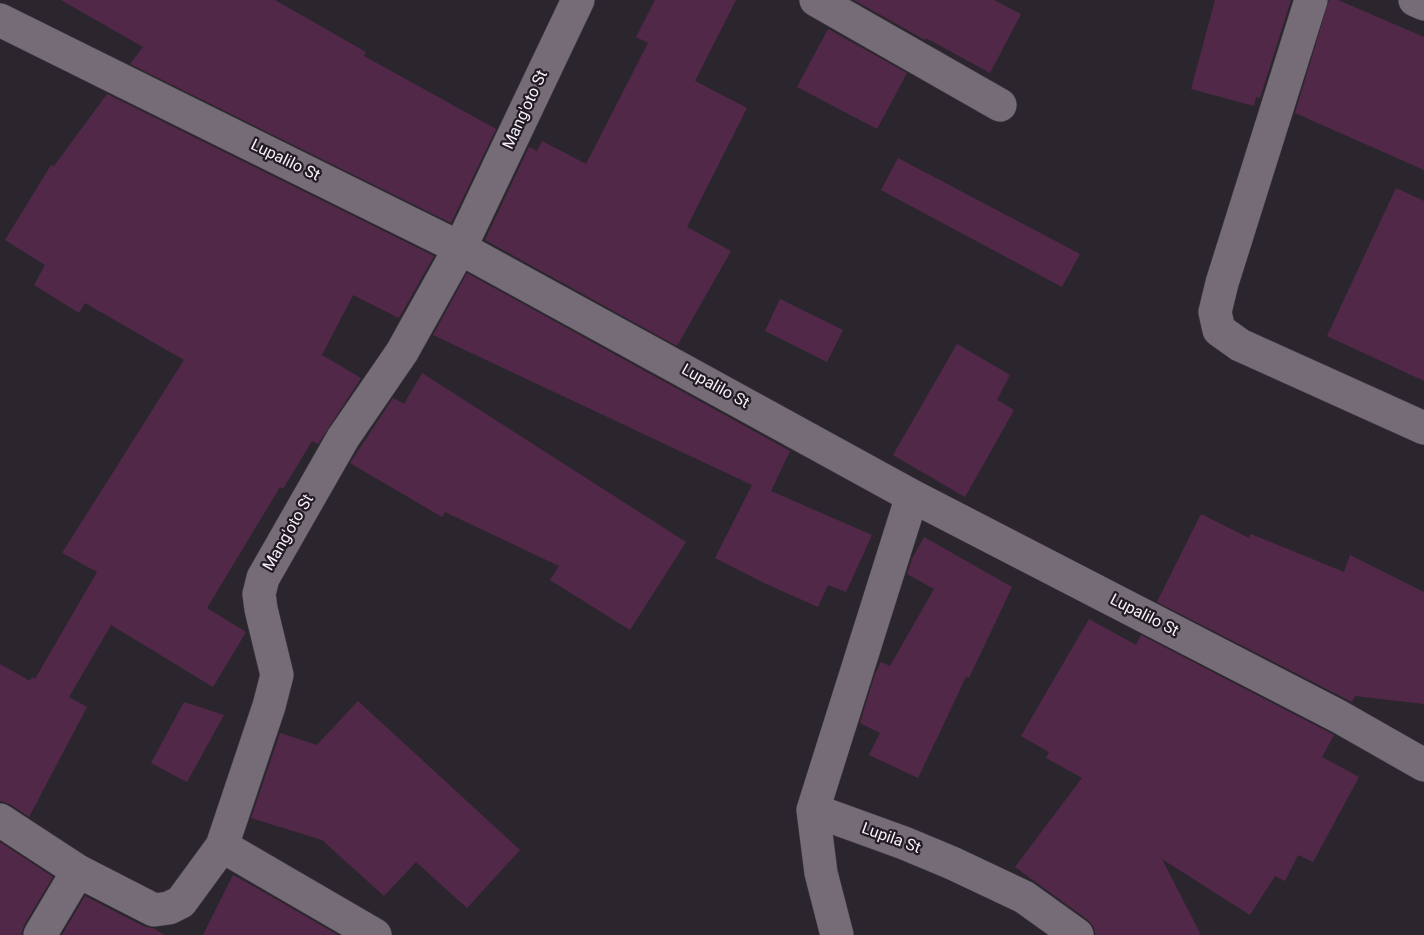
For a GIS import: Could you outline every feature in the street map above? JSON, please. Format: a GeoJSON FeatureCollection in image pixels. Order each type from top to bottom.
{"type":"FeatureCollection","features":[{"type":"Feature","properties":{"kind":"street","name":"Mang'oto St"},"geometry":{"type":"LineString","coordinates":[[0,820],[78,871],[154,910],[169,908],[181,902],[222,846],[269,706],[277,675],[261,609],[259,594],[263,578],[343,438],[402,352],[460,248],[578,0]]}},
{"type":"Feature","properties":{"kind":"street"},"geometry":{"type":"LineString","coordinates":[[816,0],[1000,105]]}},
{"type":"Feature","properties":{"kind":"street"},"geometry":{"type":"LineString","coordinates":[[1311,0],[1222,283],[1215,312],[1219,330],[1240,345],[1424,428]]}},
{"type":"Feature","properties":{"kind":"street"},"geometry":{"type":"LineString","coordinates":[[1415,0],[1424,4]]}},
{"type":"Feature","properties":{"kind":"street","name":"Lupalilo St"},"geometry":{"type":"LineString","coordinates":[[0,20],[460,248],[912,496],[1338,716],[1424,765]]}},
{"type":"Feature","properties":{"kind":"street"},"geometry":{"type":"LineString","coordinates":[[837,935],[821,873],[813,810],[912,496]]}},
{"type":"Feature","properties":{"kind":"street","name":"Lupila St"},"geometry":{"type":"LineString","coordinates":[[813,810],[904,843],[993,882],[1024,897],[1077,935]]}},
{"type":"Feature","properties":{"kind":"street"},"geometry":{"type":"LineString","coordinates":[[222,846],[375,935]]}},
{"type":"Feature","properties":{"kind":"street"},"geometry":{"type":"LineString","coordinates":[[40,935],[78,871]]}},
{"type":"Feature","properties":{"kind":"building"},"geometry":{"type":"Polygon","coordinates":[[[61,0],[275,0],[366,52],[364,56],[496,129],[451,223],[130,64],[143,47],[61,0]]]}},
{"type":"Feature","properties":{"kind":"building"},"geometry":{"type":"Polygon","coordinates":[[[655,0],[736,0],[695,81],[747,108],[687,227],[731,251],[677,346],[485,240],[529,147],[537,151],[542,141],[586,164],[648,43],[636,37],[655,0]]]}},
{"type":"Feature","properties":{"kind":"building"},"geometry":{"type":"Polygon","coordinates":[[[854,0],[994,0],[1021,14],[990,73],[854,0]]]}},
{"type":"Feature","properties":{"kind":"building"},"geometry":{"type":"Polygon","coordinates":[[[1215,0],[1291,0],[1260,98],[1256,97],[1254,106],[1191,89],[1215,0]]]}},
{"type":"Feature","properties":{"kind":"building"},"geometry":{"type":"Polygon","coordinates":[[[1329,0],[1338,0],[1424,37],[1424,170],[1295,113],[1329,0]]]}},
{"type":"Feature","properties":{"kind":"building"},"geometry":{"type":"Polygon","coordinates":[[[828,29],[907,73],[877,129],[797,87],[828,29]]]}},
{"type":"Feature","properties":{"kind":"building"},"geometry":{"type":"Polygon","coordinates":[[[107,94],[434,256],[399,318],[353,295],[322,355],[361,378],[318,444],[312,441],[283,489],[280,487],[207,608],[246,632],[213,687],[111,625],[69,697],[87,707],[29,817],[10,804],[0,801],[0,664],[30,681],[32,677],[35,679],[97,572],[62,553],[184,360],[85,303],[79,313],[34,285],[45,265],[5,240],[51,165],[54,166],[107,94]]]}},
{"type":"Feature","properties":{"kind":"building"},"geometry":{"type":"Polygon","coordinates":[[[898,158],[1080,254],[1062,287],[881,190],[898,158]]]}},
{"type":"Feature","properties":{"kind":"building"},"geometry":{"type":"Polygon","coordinates":[[[1396,188],[1424,201],[1424,381],[1327,336],[1396,188]]]}},
{"type":"Feature","properties":{"kind":"building"},"geometry":{"type":"Polygon","coordinates":[[[467,273],[790,451],[771,491],[872,535],[846,592],[828,585],[818,607],[715,558],[752,485],[433,335],[467,273]]]}},
{"type":"Feature","properties":{"kind":"building"},"geometry":{"type":"Polygon","coordinates":[[[780,299],[843,330],[827,362],[765,331],[780,299]]]}},
{"type":"Feature","properties":{"kind":"building"},"geometry":{"type":"Polygon","coordinates":[[[957,344],[1010,375],[997,400],[1014,410],[965,497],[893,455],[957,344]]]}},
{"type":"Feature","properties":{"kind":"building"},"geometry":{"type":"Polygon","coordinates":[[[422,373],[686,542],[630,630],[550,580],[559,566],[445,512],[442,517],[350,463],[393,398],[404,404],[422,373]]]}},
{"type":"Feature","properties":{"kind":"building"},"geometry":{"type":"Polygon","coordinates":[[[1201,514],[1249,538],[1251,534],[1344,572],[1350,555],[1424,592],[1424,704],[1355,696],[1352,702],[1157,602],[1201,514]]]}},
{"type":"Feature","properties":{"kind":"building"},"geometry":{"type":"Polygon","coordinates":[[[924,537],[1012,587],[918,778],[869,755],[880,733],[860,723],[881,662],[890,666],[934,589],[907,574],[924,537]]]}},
{"type":"Feature","properties":{"kind":"building"},"geometry":{"type":"Polygon","coordinates":[[[1089,619],[1136,645],[1141,635],[1334,735],[1322,757],[1359,777],[1313,862],[1298,855],[1285,881],[1275,876],[1250,915],[1162,859],[1201,935],[1095,935],[1094,927],[1088,920],[1015,867],[1082,778],[1046,758],[1049,752],[1021,736],[1089,619]]]}},
{"type":"Feature","properties":{"kind":"building"},"geometry":{"type":"Polygon","coordinates":[[[358,701],[520,850],[467,908],[416,862],[384,896],[322,840],[251,818],[280,733],[317,745],[358,701]]]}},
{"type":"Feature","properties":{"kind":"building"},"geometry":{"type":"Polygon","coordinates":[[[184,702],[224,715],[187,782],[151,763],[184,702]]]}},
{"type":"Feature","properties":{"kind":"building"},"geometry":{"type":"Polygon","coordinates":[[[0,842],[53,877],[24,925],[21,935],[0,935],[0,842]]]}},
{"type":"Feature","properties":{"kind":"building"},"geometry":{"type":"Polygon","coordinates":[[[233,875],[253,886],[338,935],[203,935],[233,875]]]}},
{"type":"Feature","properties":{"kind":"building"},"geometry":{"type":"Polygon","coordinates":[[[85,896],[145,927],[153,928],[165,935],[62,935],[85,896]]]}}]}
